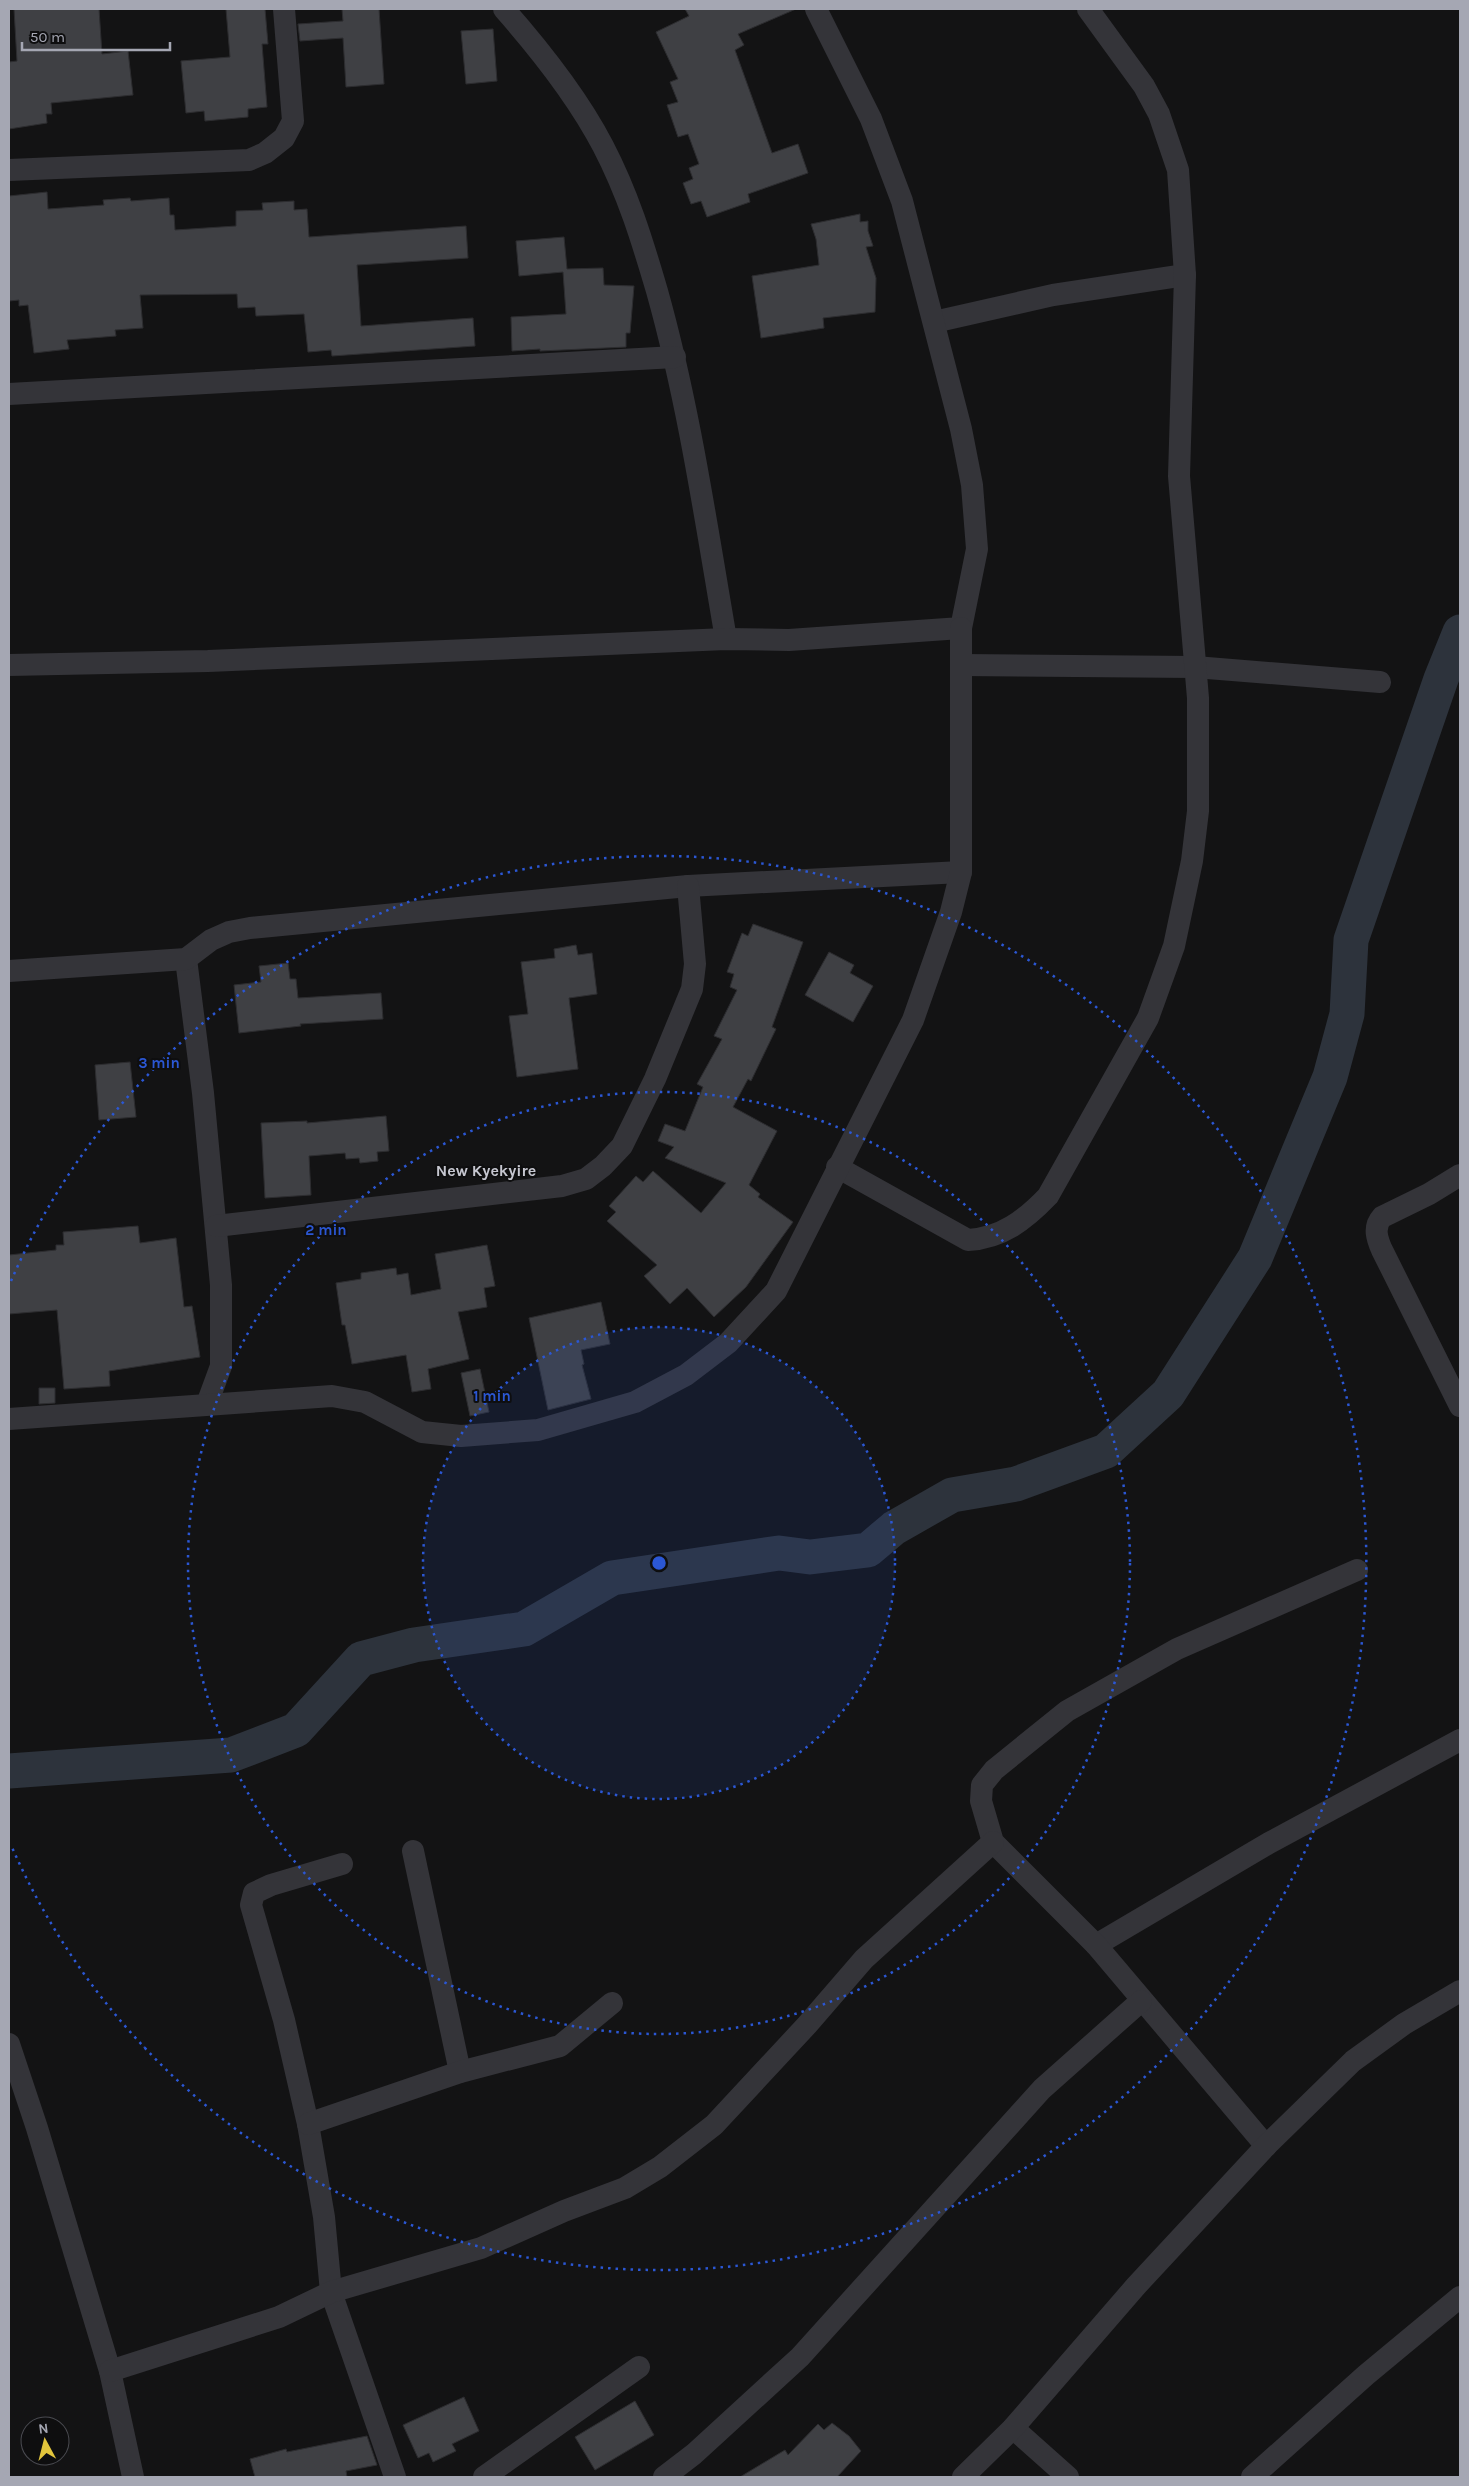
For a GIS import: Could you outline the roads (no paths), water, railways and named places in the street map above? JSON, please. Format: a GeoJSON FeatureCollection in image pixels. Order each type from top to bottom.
{"type":"FeatureCollection","features":[{"type":"Feature","properties":{"kind":"street"},"geometry":{"type":"LineString","coordinates":[[9,170],[249,160],[265,153],[284,138],[293,121],[284,9]]}},
{"type":"Feature","properties":{"kind":"street"},"geometry":{"type":"LineString","coordinates":[[504,9],[528,36],[577,102],[603,146],[635,216],[676,358],[726,640]]}},
{"type":"Feature","properties":{"kind":"street"},"geometry":{"type":"LineString","coordinates":[[9,1418],[332,1396],[365,1402],[422,1432],[461,1436],[538,1430],[635,1402],[686,1375],[728,1343],[776,1291],[837,1167],[913,1020],[951,912],[960,872],[961,628],[977,549],[972,484],[961,429],[902,201],[871,120],[816,9]]}},
{"type":"Feature","properties":{"kind":"street"},"geometry":{"type":"LineString","coordinates":[[837,1167],[968,1240],[985,1239],[1008,1230],[1031,1214],[1048,1196],[1148,1018],[1174,946],[1192,861],[1198,811],[1199,744],[1195,667],[1179,476],[1184,275],[1178,170],[1160,114],[1144,86],[1088,9]]}},
{"type":"Feature","properties":{"kind":"street"},"geometry":{"type":"LineString","coordinates":[[934,322],[1053,295],[1184,275]]}},
{"type":"Feature","properties":{"kind":"street"},"geometry":{"type":"LineString","coordinates":[[9,394],[676,358]]}},
{"type":"Feature","properties":{"kind":"street"},"geometry":{"type":"LineString","coordinates":[[9,665],[208,661],[726,640],[789,640],[961,628]]}},
{"type":"Feature","properties":{"kind":"street"},"geometry":{"type":"LineString","coordinates":[[961,665],[1195,667],[1380,682]]}},
{"type":"Feature","properties":{"kind":"street"},"geometry":{"type":"LineString","coordinates":[[9,971],[186,959],[211,940],[229,932],[250,928],[688,886],[960,872]]}},
{"type":"Feature","properties":{"kind":"street"},"geometry":{"type":"LineString","coordinates":[[216,1226],[562,1186],[586,1179],[603,1166],[622,1146],[655,1079],[692,989],[695,964],[688,886]]}},
{"type":"Feature","properties":{"kind":"street"},"geometry":{"type":"LineString","coordinates":[[186,959],[203,1093],[221,1285],[221,1366],[207,1404]]}},
{"type":"Feature","properties":{"kind":"street"},"geometry":{"type":"LineString","coordinates":[[1460,1175],[1429,1194],[1382,1217],[1376,1229],[1377,1238],[1382,1250],[1460,1403]]}},
{"type":"Feature","properties":{"kind":"street"},"geometry":{"type":"LineString","coordinates":[[1266,2146],[1141,2001],[1096,1945],[993,1842],[981,1801],[982,1785],[994,1770],[1067,1711],[1177,1649],[1357,1570]]}},
{"type":"Feature","properties":{"kind":"street"},"geometry":{"type":"LineString","coordinates":[[1096,1945],[1269,1843],[1460,1740]]}},
{"type":"Feature","properties":{"kind":"street"},"geometry":{"type":"LineString","coordinates":[[110,2371],[279,2317],[332,2292],[481,2248],[564,2211],[624,2188],[660,2167],[714,2125],[807,2025],[864,1959],[993,1842]]}},
{"type":"Feature","properties":{"kind":"street"},"geometry":{"type":"LineString","coordinates":[[413,1851],[460,2072]]}},
{"type":"Feature","properties":{"kind":"street"},"geometry":{"type":"LineString","coordinates":[[342,1864],[271,1884],[254,1892],[251,1905],[284,2020],[308,2124],[324,2217],[332,2292],[395,2477]]}},
{"type":"Feature","properties":{"kind":"street"},"geometry":{"type":"LineString","coordinates":[[963,2477],[1013,2428],[1136,2286],[1266,2146],[1353,2061],[1404,2024],[1460,1991]]}},
{"type":"Feature","properties":{"kind":"street"},"geometry":{"type":"LineString","coordinates":[[664,2477],[694,2454],[800,2357],[1042,2089],[1141,2001]]}},
{"type":"Feature","properties":{"kind":"street"},"geometry":{"type":"LineString","coordinates":[[308,2124],[460,2072],[560,2046],[612,2003]]}},
{"type":"Feature","properties":{"kind":"street"},"geometry":{"type":"LineString","coordinates":[[9,2044],[37,2128],[110,2371],[133,2477]]}},
{"type":"Feature","properties":{"kind":"street"},"geometry":{"type":"LineString","coordinates":[[1252,2477],[1366,2375],[1460,2297]]}},
{"type":"Feature","properties":{"kind":"street"},"geometry":{"type":"LineString","coordinates":[[484,2477],[639,2367]]}},
{"type":"Feature","properties":{"kind":"street"},"geometry":{"type":"LineString","coordinates":[[1013,2428],[1068,2477]]}},
{"type":"Feature","properties":{"kind":"waterway"},"geometry":{"type":"LineString","coordinates":[[9,1771],[231,1755],[296,1730],[361,1659],[414,1645],[524,1629],[612,1578],[779,1553],[810,1557],[868,1550],[894,1528],[952,1495],[1016,1484],[1106,1451],[1168,1394],[1255,1258],[1330,1077],[1347,1014],[1351,940],[1441,679],[1460,632]]}},
{"type":"Feature","properties":{"kind":"district","name":"New Kyekyire"},"geometry":{"type":"Point","coordinates":[486,1170]}}]}
